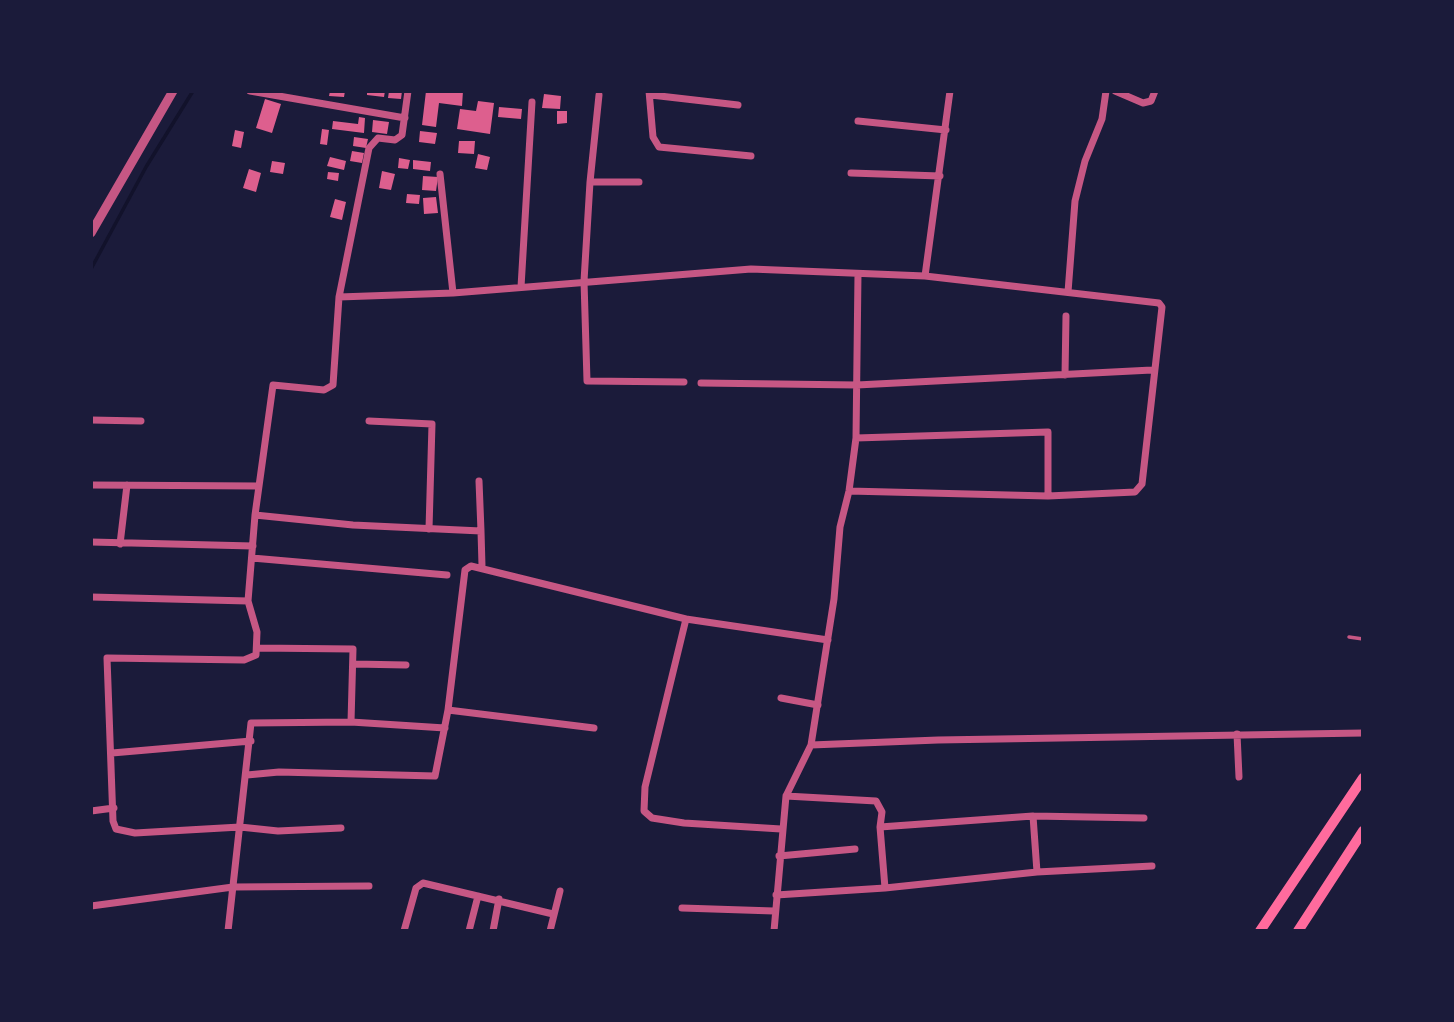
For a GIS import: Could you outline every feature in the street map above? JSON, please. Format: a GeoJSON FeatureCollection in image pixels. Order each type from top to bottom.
{"type":"FeatureCollection","features":[{"type":"Feature","properties":{"kind":"main road"},"geometry":{"type":"LineString","coordinates":[[1260,931],[1363,778]]}},
{"type":"Feature","properties":{"kind":"main road"},"geometry":{"type":"LineString","coordinates":[[1298,931],[1363,831]]}},
{"type":"Feature","properties":{"kind":"street"},"geometry":{"type":"LineString","coordinates":[[91,233],[173,91]]}},
{"type":"Feature","properties":{"kind":"street"},"geometry":{"type":"LineString","coordinates":[[250,91],[405,118]]}},
{"type":"Feature","properties":{"kind":"street"},"geometry":{"type":"LineString","coordinates":[[341,828],[278,831],[240,827],[124,832],[116,830],[107,658],[244,660],[256,655],[257,632],[248,601],[255,515],[274,385],[324,390],[333,385],[339,297],[369,148],[378,138],[399,138],[405,118],[408,91]]}},
{"type":"Feature","properties":{"kind":"street"},"geometry":{"type":"LineString","coordinates":[[925,276],[950,91]]}},
{"type":"Feature","properties":{"kind":"street"},"geometry":{"type":"LineString","coordinates":[[1068,292],[1075,201],[1085,161],[1102,119],[1106,91]]}},
{"type":"Feature","properties":{"kind":"street"},"geometry":{"type":"LineString","coordinates":[[1115,91],[1143,103],[1151,101],[1155,91]]}},
{"type":"Feature","properties":{"kind":"street"},"geometry":{"type":"LineString","coordinates":[[738,105],[650,93],[653,137],[659,147],[751,156]]}},
{"type":"Feature","properties":{"kind":"street"},"geometry":{"type":"LineString","coordinates":[[599,96],[584,281],[587,381],[684,382]]}},
{"type":"Feature","properties":{"kind":"street"},"geometry":{"type":"LineString","coordinates":[[521,288],[532,102]]}},
{"type":"Feature","properties":{"kind":"street"},"geometry":{"type":"LineString","coordinates":[[858,121],[946,130]]}},
{"type":"Feature","properties":{"kind":"street"},"geometry":{"type":"LineString","coordinates":[[851,173],[940,176]]}},
{"type":"Feature","properties":{"kind":"street"},"geometry":{"type":"LineString","coordinates":[[440,174],[453,293]]}},
{"type":"Feature","properties":{"kind":"street"},"geometry":{"type":"LineString","coordinates":[[590,182],[639,183]]}},
{"type":"Feature","properties":{"kind":"street"},"geometry":{"type":"LineString","coordinates":[[339,297],[453,293],[751,269],[925,276],[1159,303],[1161,307],[1152,370],[1142,484],[1135,492],[1125,495],[1048,496],[849,491]]}},
{"type":"Feature","properties":{"kind":"street"},"geometry":{"type":"LineString","coordinates":[[774,931],[786,796],[811,745],[828,640],[840,527],[849,491],[856,438],[858,274]]}},
{"type":"Feature","properties":{"kind":"street"},"geometry":{"type":"LineString","coordinates":[[1065,374],[1066,316]]}},
{"type":"Feature","properties":{"kind":"street"},"geometry":{"type":"LineString","coordinates":[[702,383],[857,385],[1152,370]]}},
{"type":"Feature","properties":{"kind":"street"},"geometry":{"type":"LineString","coordinates":[[91,420],[141,421]]}},
{"type":"Feature","properties":{"kind":"street"},"geometry":{"type":"LineString","coordinates":[[369,421],[432,425],[429,529]]}},
{"type":"Feature","properties":{"kind":"street"},"geometry":{"type":"LineString","coordinates":[[856,438],[1048,432],[1048,496]]}},
{"type":"Feature","properties":{"kind":"street"},"geometry":{"type":"LineString","coordinates":[[479,481],[482,566]]}},
{"type":"Feature","properties":{"kind":"street"},"geometry":{"type":"LineString","coordinates":[[91,485],[259,486]]}},
{"type":"Feature","properties":{"kind":"street"},"geometry":{"type":"LineString","coordinates":[[120,544],[127,485]]}},
{"type":"Feature","properties":{"kind":"street"},"geometry":{"type":"LineString","coordinates":[[255,515],[481,531]]}},
{"type":"Feature","properties":{"kind":"street"},"geometry":{"type":"LineString","coordinates":[[91,542],[253,546]]}},
{"type":"Feature","properties":{"kind":"street"},"geometry":{"type":"LineString","coordinates":[[252,558],[447,575]]}},
{"type":"Feature","properties":{"kind":"street"},"geometry":{"type":"LineString","coordinates":[[247,775],[279,772],[431,777],[438,773],[466,570],[471,566],[482,566],[686,619],[828,640]]}},
{"type":"Feature","properties":{"kind":"street"},"geometry":{"type":"LineString","coordinates":[[91,597],[248,601]]}},
{"type":"Feature","properties":{"kind":"street"},"geometry":{"type":"LineString","coordinates":[[686,619],[645,787],[644,811],[652,818],[684,823],[781,830]]}},
{"type":"Feature","properties":{"kind":"street"},"geometry":{"type":"LineString","coordinates":[[257,649],[353,649],[355,664],[351,722]]}},
{"type":"Feature","properties":{"kind":"street"},"geometry":{"type":"LineString","coordinates":[[355,664],[406,665]]}},
{"type":"Feature","properties":{"kind":"street"},"geometry":{"type":"LineString","coordinates":[[781,698],[818,705]]}},
{"type":"Feature","properties":{"kind":"street"},"geometry":{"type":"LineString","coordinates":[[448,710],[594,728]]}},
{"type":"Feature","properties":{"kind":"street"},"geometry":{"type":"LineString","coordinates":[[228,931],[251,723],[351,722],[446,728]]}},
{"type":"Feature","properties":{"kind":"street"},"geometry":{"type":"LineString","coordinates":[[811,745],[1363,733]]}},
{"type":"Feature","properties":{"kind":"street"},"geometry":{"type":"LineString","coordinates":[[1237,734],[1239,777]]}},
{"type":"Feature","properties":{"kind":"street"},"geometry":{"type":"LineString","coordinates":[[112,753],[251,741]]}},
{"type":"Feature","properties":{"kind":"street"},"geometry":{"type":"LineString","coordinates":[[786,796],[876,801],[883,812],[880,827],[885,888]]}},
{"type":"Feature","properties":{"kind":"street"},"geometry":{"type":"LineString","coordinates":[[91,811],[114,808]]}},
{"type":"Feature","properties":{"kind":"street"},"geometry":{"type":"LineString","coordinates":[[880,827],[1033,816],[1144,818]]}},
{"type":"Feature","properties":{"kind":"street"},"geometry":{"type":"LineString","coordinates":[[1033,816],[1037,872]]}},
{"type":"Feature","properties":{"kind":"street"},"geometry":{"type":"LineString","coordinates":[[779,856],[855,849]]}},
{"type":"Feature","properties":{"kind":"street"},"geometry":{"type":"LineString","coordinates":[[776,895],[885,888],[1037,872],[1152,866]]}},
{"type":"Feature","properties":{"kind":"street"},"geometry":{"type":"LineString","coordinates":[[404,931],[418,884],[432,883],[553,914]]}},
{"type":"Feature","properties":{"kind":"street"},"geometry":{"type":"LineString","coordinates":[[91,906],[233,887],[369,886]]}},
{"type":"Feature","properties":{"kind":"street"},"geometry":{"type":"LineString","coordinates":[[550,931],[560,891]]}},
{"type":"Feature","properties":{"kind":"street"},"geometry":{"type":"LineString","coordinates":[[469,931],[478,896]]}},
{"type":"Feature","properties":{"kind":"street"},"geometry":{"type":"LineString","coordinates":[[493,931],[499,899]]}},
{"type":"Feature","properties":{"kind":"street"},"geometry":{"type":"LineString","coordinates":[[682,908],[774,911]]}},
{"type":"Feature","properties":{"kind":"lane"},"geometry":{"type":"LineString","coordinates":[[1349,637],[1363,639]]}},
{"type":"Feature","properties":{"kind":"building"},"geometry":{"type":"Polygon","coordinates":[[[330,91],[345,91],[344,97],[329,96],[330,91]]]}},
{"type":"Feature","properties":{"kind":"building"},"geometry":{"type":"Polygon","coordinates":[[[367,91],[385,91],[384,97],[367,95],[367,91]]]}},
{"type":"Feature","properties":{"kind":"building"},"geometry":{"type":"Polygon","coordinates":[[[389,91],[402,91],[401,99],[388,98],[389,91]]]}},
{"type":"Feature","properties":{"kind":"building"},"geometry":{"type":"Polygon","coordinates":[[[426,91],[463,91],[462,106],[439,103],[436,127],[422,125],[426,91]]]}},
{"type":"Feature","properties":{"kind":"building"},"geometry":{"type":"Polygon","coordinates":[[[544,94],[561,96],[560,109],[542,108],[544,94]]]}},
{"type":"Feature","properties":{"kind":"building"},"geometry":{"type":"Polygon","coordinates":[[[265,99],[281,104],[272,133],[256,128],[265,99]]]}},
{"type":"Feature","properties":{"kind":"building"},"geometry":{"type":"Polygon","coordinates":[[[478,101],[494,103],[490,134],[457,129],[460,109],[476,111],[478,101]]]}},
{"type":"Feature","properties":{"kind":"building"},"geometry":{"type":"Polygon","coordinates":[[[499,107],[522,109],[521,119],[498,117],[499,107]]]}},
{"type":"Feature","properties":{"kind":"building"},"geometry":{"type":"Polygon","coordinates":[[[557,111],[567,111],[567,123],[557,124],[557,111]]]}},
{"type":"Feature","properties":{"kind":"building"},"geometry":{"type":"Polygon","coordinates":[[[359,117],[365,118],[364,133],[332,129],[333,121],[358,124],[359,117]]]}},
{"type":"Feature","properties":{"kind":"building"},"geometry":{"type":"Polygon","coordinates":[[[373,120],[389,122],[387,134],[372,132],[373,120]]]}},
{"type":"Feature","properties":{"kind":"building"},"geometry":{"type":"Polygon","coordinates":[[[322,129],[329,130],[327,145],[320,144],[322,129]]]}},
{"type":"Feature","properties":{"kind":"building"},"geometry":{"type":"Polygon","coordinates":[[[235,130],[244,132],[241,148],[232,146],[235,130]]]}},
{"type":"Feature","properties":{"kind":"building"},"geometry":{"type":"Polygon","coordinates":[[[420,131],[437,133],[435,144],[419,142],[420,131]]]}},
{"type":"Feature","properties":{"kind":"building"},"geometry":{"type":"Polygon","coordinates":[[[354,137],[368,139],[366,148],[353,146],[354,137]]]}},
{"type":"Feature","properties":{"kind":"building"},"geometry":{"type":"Polygon","coordinates":[[[459,141],[475,141],[474,154],[458,153],[459,141]]]}},
{"type":"Feature","properties":{"kind":"building"},"geometry":{"type":"Polygon","coordinates":[[[352,151],[364,153],[362,163],[350,161],[352,151]]]}},
{"type":"Feature","properties":{"kind":"building"},"geometry":{"type":"Polygon","coordinates":[[[478,154],[490,157],[487,170],[475,168],[478,154]]]}},
{"type":"Feature","properties":{"kind":"building"},"geometry":{"type":"Polygon","coordinates":[[[330,157],[346,161],[344,170],[327,166],[330,157]]]}},
{"type":"Feature","properties":{"kind":"building"},"geometry":{"type":"Polygon","coordinates":[[[399,158],[410,160],[408,169],[398,168],[399,158]]]}},
{"type":"Feature","properties":{"kind":"building"},"geometry":{"type":"Polygon","coordinates":[[[413,160],[431,162],[430,171],[413,169],[413,160]]]}},
{"type":"Feature","properties":{"kind":"building"},"geometry":{"type":"Polygon","coordinates":[[[272,161],[285,163],[283,174],[270,172],[272,161]]]}},
{"type":"Feature","properties":{"kind":"building"},"geometry":{"type":"Polygon","coordinates":[[[249,169],[261,173],[256,192],[243,188],[249,169]]]}},
{"type":"Feature","properties":{"kind":"building"},"geometry":{"type":"Polygon","coordinates":[[[382,171],[395,174],[391,190],[379,188],[382,171]]]}},
{"type":"Feature","properties":{"kind":"building"},"geometry":{"type":"Polygon","coordinates":[[[328,172],[339,173],[338,181],[327,179],[328,172]]]}},
{"type":"Feature","properties":{"kind":"building"},"geometry":{"type":"Polygon","coordinates":[[[423,176],[438,177],[436,191],[422,190],[423,176]]]}},
{"type":"Feature","properties":{"kind":"building"},"geometry":{"type":"Polygon","coordinates":[[[407,194],[420,195],[419,204],[406,203],[407,194]]]}},
{"type":"Feature","properties":{"kind":"building"},"geometry":{"type":"Polygon","coordinates":[[[436,197],[438,213],[424,214],[423,198],[436,197]]]}},
{"type":"Feature","properties":{"kind":"building"},"geometry":{"type":"Polygon","coordinates":[[[335,199],[346,202],[342,220],[330,217],[335,199]]]}},
{"type":"Feature","properties":{"kind":"waterway"},"geometry":{"type":"LineString","coordinates":[[91,269],[146,167],[193,91]]}}]}
